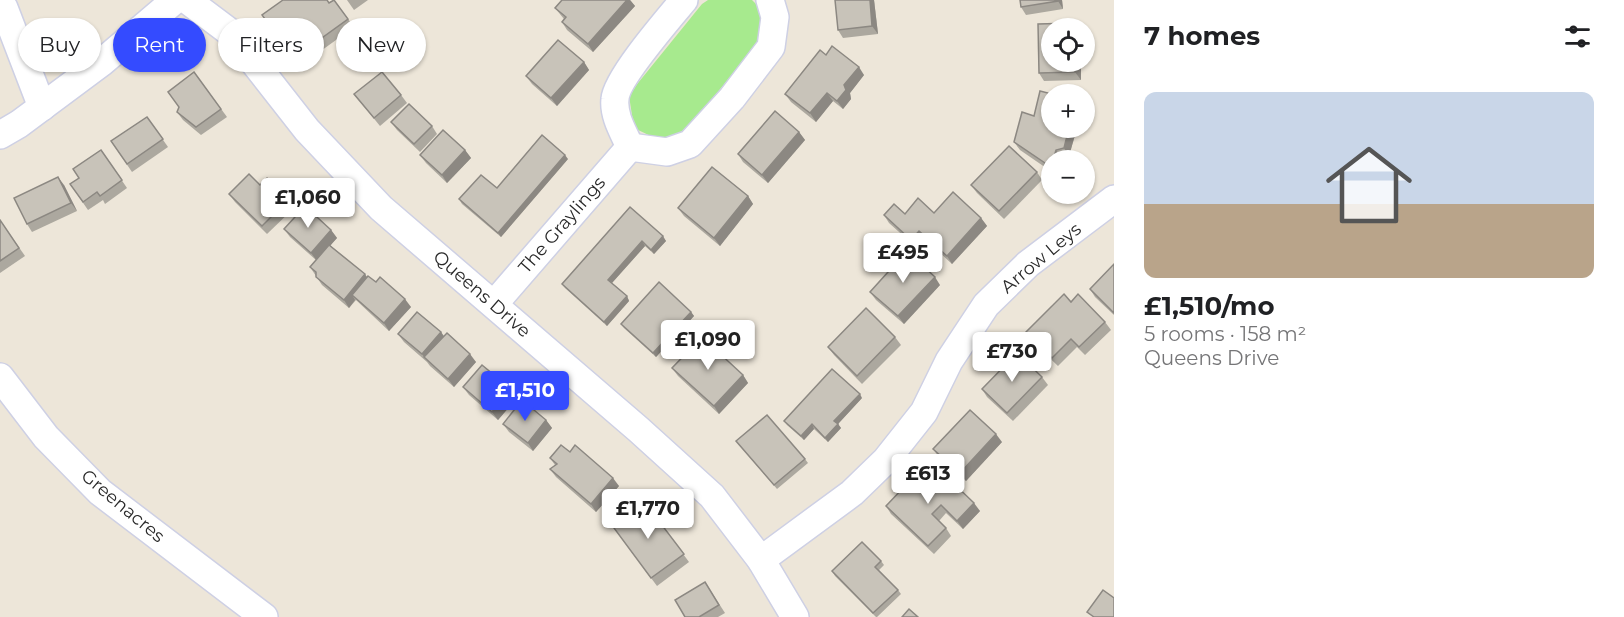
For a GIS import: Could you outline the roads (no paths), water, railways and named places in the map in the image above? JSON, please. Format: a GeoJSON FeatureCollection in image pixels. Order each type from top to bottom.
{"type":"FeatureCollection","features":[{"type":"Feature","properties":{"kind":"street"},"geometry":{"type":"LineString","coordinates":[[0,135],[20,124],[101,63],[175,0]]}},
{"type":"Feature","properties":{"kind":"street","name":"Queens Drive"},"geometry":{"type":"LineString","coordinates":[[188,0],[231,33],[307,130],[381,208],[638,429],[712,496],[761,560],[795,617]]}},
{"type":"Feature","properties":{"kind":"street"},"geometry":{"type":"LineString","coordinates":[[684,0],[626,74],[615,98],[618,119],[630,147],[667,152],[690,144],[732,98],[771,47],[775,17],[770,0]]}},
{"type":"Feature","properties":{"kind":"street"},"geometry":{"type":"LineString","coordinates":[[0,3],[4,8],[42,107]]}},
{"type":"Feature","properties":{"kind":"street","name":"The Graylings"},"geometry":{"type":"LineString","coordinates":[[494,304],[630,147]]}},
{"type":"Feature","properties":{"kind":"street","name":"Arrow Leys"},"geometry":{"type":"LineString","coordinates":[[761,560],[852,493],[886,460],[924,412],[949,361],[986,305],[1028,264],[1114,199]]}},
{"type":"Feature","properties":{"kind":"street","name":"Greenacres"},"geometry":{"type":"LineString","coordinates":[[0,377],[46,437],[100,492],[264,617]]}}]}
